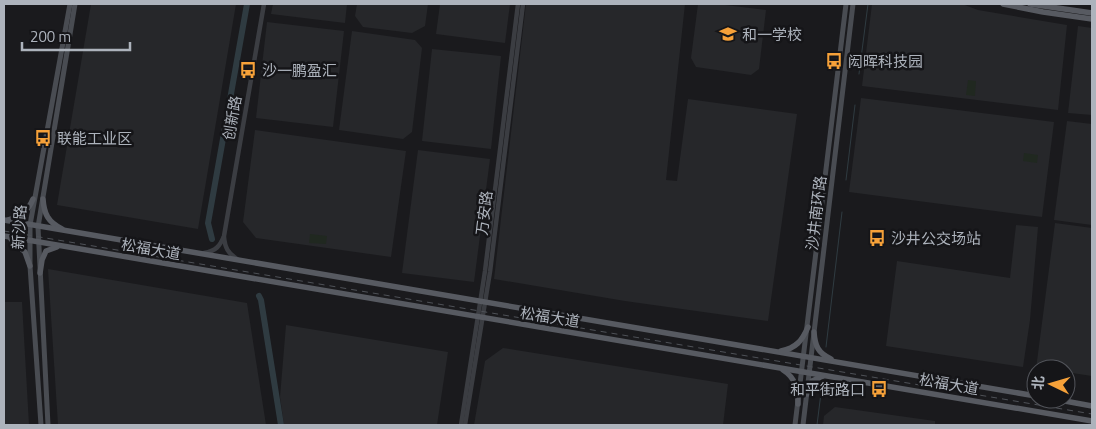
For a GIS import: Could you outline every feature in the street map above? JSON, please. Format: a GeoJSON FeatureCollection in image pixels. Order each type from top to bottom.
{"type":"FeatureCollection","features":[{"type":"Feature","properties":{"kind":"main road","name":"新沙路"},"geometry":{"type":"LineString","coordinates":[[41,425],[30,266],[30,225],[33,199],[47,135],[70,4]]}},
{"type":"Feature","properties":{"kind":"main road","name":"新沙路"},"geometry":{"type":"LineString","coordinates":[[48,425],[38,227],[75,4]]}},
{"type":"Feature","properties":{"kind":"main road","name":"沙井南环路"},"geometry":{"type":"LineString","coordinates":[[796,425],[846,4]]}},
{"type":"Feature","properties":{"kind":"main road","name":"沙井南环路"},"geometry":{"type":"LineString","coordinates":[[803,425],[853,4]]}},
{"type":"Feature","properties":{"kind":"main road"},"geometry":{"type":"LineString","coordinates":[[1003,4],[1092,19]]}},
{"type":"Feature","properties":{"kind":"main road"},"geometry":{"type":"LineString","coordinates":[[1030,4],[1092,13]]}},
{"type":"Feature","properties":{"kind":"main road"},"geometry":{"type":"LineString","coordinates":[[5,220],[26,212],[33,199]]}},
{"type":"Feature","properties":{"kind":"main road"},"geometry":{"type":"LineString","coordinates":[[43,199],[49,221],[68,232]]}},
{"type":"Feature","properties":{"kind":"main road","name":"松福大道"},"geometry":{"type":"LineString","coordinates":[[5,220],[1026,394]]}},
{"type":"Feature","properties":{"kind":"main road"},"geometry":{"type":"LineString","coordinates":[[4,236],[20,247],[28,258],[30,266]]}},
{"type":"Feature","properties":{"kind":"main road","name":"松福大道"},"geometry":{"type":"LineString","coordinates":[[4,236],[1092,421]]}},
{"type":"Feature","properties":{"kind":"main road"},"geometry":{"type":"LineString","coordinates":[[40,273],[46,251],[52,248],[63,247]]}},
{"type":"Feature","properties":{"kind":"main road"},"geometry":{"type":"LineString","coordinates":[[777,351],[796,346],[808,327]]}},
{"type":"Feature","properties":{"kind":"main road"},"geometry":{"type":"LineString","coordinates":[[814,332],[819,351],[838,362]]}},
{"type":"Feature","properties":{"kind":"main road"},"geometry":{"type":"LineString","coordinates":[[774,367],[788,373],[793,378],[797,390],[798,404]]}},
{"type":"Feature","properties":{"kind":"main road"},"geometry":{"type":"LineString","coordinates":[[807,394],[809,386],[815,379],[829,376]]}},
{"type":"Feature","properties":{"kind":"main road"},"geometry":{"type":"LineString","coordinates":[[1076,403],[1092,406]]}},
{"type":"Feature","properties":{"kind":"street","name":"创新路"},"geometry":{"type":"LineString","coordinates":[[224,236],[264,4]]}},
{"type":"Feature","properties":{"kind":"street","name":"万安路"},"geometry":{"type":"LineString","coordinates":[[483,303],[518,4]]}},
{"type":"Feature","properties":{"kind":"street","name":"万安路"},"geometry":{"type":"LineString","coordinates":[[465,425],[523,4]]}},
{"type":"Feature","properties":{"kind":"street"},"geometry":{"type":"LineString","coordinates":[[201,254],[215,250],[221,244],[224,236]]}},
{"type":"Feature","properties":{"kind":"street"},"geometry":{"type":"LineString","coordinates":[[224,236],[224,244],[229,253],[241,261]]}},
{"type":"Feature","properties":{"kind":"street","name":"万安路"},"geometry":{"type":"LineString","coordinates":[[461,425],[481,318]]}},
{"type":"Feature","properties":{"kind":"shaded area"},"geometry":{"type":"Polygon","coordinates":[[[91,4],[236,4],[198,229],[57,205],[91,4]]]}},
{"type":"Feature","properties":{"kind":"shaded area"},"geometry":{"type":"Polygon","coordinates":[[[273,4],[347,4],[345,23],[271,14],[273,4]]]}},
{"type":"Feature","properties":{"kind":"shaded area"},"geometry":{"type":"Polygon","coordinates":[[[357,4],[428,4],[425,26],[412,33],[363,27],[355,16],[357,4]]]}},
{"type":"Feature","properties":{"kind":"shaded area"},"geometry":{"type":"Polygon","coordinates":[[[440,4],[510,4],[505,43],[436,34],[440,4]]]}},
{"type":"Feature","properties":{"kind":"shaded area"},"geometry":{"type":"Polygon","coordinates":[[[526,4],[685,4],[666,180],[677,181],[688,99],[797,114],[768,321],[625,301],[494,279],[526,4]]]}},
{"type":"Feature","properties":{"kind":"shaded area","name":"和一学校"},"geometry":{"type":"Polygon","coordinates":[[[698,4],[717,4],[766,10],[759,69],[751,75],[696,67],[691,58],[698,4]]]}},
{"type":"Feature","properties":{"kind":"shaded area"},"geometry":{"type":"Polygon","coordinates":[[[872,4],[962,4],[978,10],[1067,25],[1058,110],[862,86],[872,4]]]}},
{"type":"Feature","properties":{"kind":"shaded area"},"geometry":{"type":"Polygon","coordinates":[[[267,22],[344,31],[333,127],[256,118],[267,22]]]}},
{"type":"Feature","properties":{"kind":"shaded area"},"geometry":{"type":"Polygon","coordinates":[[[1078,26],[1092,28],[1092,115],[1068,113],[1078,26]]]}},
{"type":"Feature","properties":{"kind":"shaded area"},"geometry":{"type":"Polygon","coordinates":[[[352,31],[415,40],[422,48],[412,132],[403,139],[339,130],[352,31]]]}},
{"type":"Feature","properties":{"kind":"shaded area"},"geometry":{"type":"Polygon","coordinates":[[[432,49],[501,56],[491,149],[422,141],[432,49]]]}},
{"type":"Feature","properties":{"kind":"shaded area"},"geometry":{"type":"Polygon","coordinates":[[[968,80],[976,81],[975,96],[966,95],[968,80]]]}},
{"type":"Feature","properties":{"kind":"shaded area"},"geometry":{"type":"Polygon","coordinates":[[[861,98],[1054,122],[1042,217],[849,192],[861,98]]]}},
{"type":"Feature","properties":{"kind":"shaded area"},"geometry":{"type":"Polygon","coordinates":[[[1067,121],[1092,124],[1092,225],[1054,220],[1067,121]]]}},
{"type":"Feature","properties":{"kind":"shaded area"},"geometry":{"type":"Polygon","coordinates":[[[255,130],[406,151],[391,257],[256,238],[243,222],[255,130]]]}},
{"type":"Feature","properties":{"kind":"shaded area"},"geometry":{"type":"Polygon","coordinates":[[[418,150],[490,159],[474,282],[402,273],[418,150]]]}},
{"type":"Feature","properties":{"kind":"shaded area"},"geometry":{"type":"Polygon","coordinates":[[[1024,153],[1038,155],[1037,163],[1023,161],[1024,153]]]}},
{"type":"Feature","properties":{"kind":"shaded area"},"geometry":{"type":"Polygon","coordinates":[[[1055,223],[1092,228],[1092,376],[1076,374],[1076,359],[1037,359],[1055,223]]]}},
{"type":"Feature","properties":{"kind":"shaded area"},"geometry":{"type":"Polygon","coordinates":[[[1016,225],[1038,227],[1030,320],[1023,367],[886,346],[897,261],[1010,278],[1016,225]]]}},
{"type":"Feature","properties":{"kind":"shaded area"},"geometry":{"type":"Polygon","coordinates":[[[310,234],[327,236],[326,244],[309,243],[310,234]]]}},
{"type":"Feature","properties":{"kind":"shaded area"},"geometry":{"type":"Polygon","coordinates":[[[48,269],[247,303],[266,425],[58,425],[48,269]]]}},
{"type":"Feature","properties":{"kind":"shaded area"},"geometry":{"type":"Polygon","coordinates":[[[4,302],[22,302],[29,425],[4,425],[4,302]]]}},
{"type":"Feature","properties":{"kind":"shaded area"},"geometry":{"type":"Polygon","coordinates":[[[286,325],[448,352],[437,425],[284,425],[280,397],[286,325]]]}},
{"type":"Feature","properties":{"kind":"shaded area"},"geometry":{"type":"Polygon","coordinates":[[[503,348],[728,384],[723,425],[474,425],[485,361],[503,348]]]}},
{"type":"Feature","properties":{"kind":"shaded area"},"geometry":{"type":"Polygon","coordinates":[[[835,407],[935,421],[935,425],[823,425],[824,416],[835,407]]]}},
{"type":"Feature","properties":{"kind":"waterway"},"geometry":{"type":"LineString","coordinates":[[212,239],[208,223],[247,4]]}},
{"type":"Feature","properties":{"kind":"waterway"},"geometry":{"type":"LineString","coordinates":[[859,74],[868,4]]}},
{"type":"Feature","properties":{"kind":"waterway"},"geometry":{"type":"LineString","coordinates":[[846,180],[855,105]]}},
{"type":"Feature","properties":{"kind":"waterway"},"geometry":{"type":"LineString","coordinates":[[826,347],[842,212]]}},
{"type":"Feature","properties":{"kind":"waterway"},"geometry":{"type":"LineString","coordinates":[[259,296],[281,425]]}},
{"type":"Feature","properties":{"kind":"waterway"},"geometry":{"type":"LineString","coordinates":[[817,425],[822,385]]}},
{"type":"Feature","properties":{"kind":"railway"},"geometry":{"type":"LineString","coordinates":[[4,231],[1092,414]]}},
{"type":"Feature","properties":{"kind":"place","name":"和一学校"},"geometry":{"type":"Point","coordinates":[728,34]}},
{"type":"Feature","properties":{"kind":"place","name":"闳晖科技园"},"geometry":{"type":"Point","coordinates":[834,61]}},
{"type":"Feature","properties":{"kind":"place","name":"沙一鹏盈汇"},"geometry":{"type":"Point","coordinates":[248,70]}},
{"type":"Feature","properties":{"kind":"place","name":"联能工业区"},"geometry":{"type":"Point","coordinates":[43,138]}},
{"type":"Feature","properties":{"kind":"place","name":"沙井公交场站"},"geometry":{"type":"Point","coordinates":[877,238]}},
{"type":"Feature","properties":{"kind":"place","name":"和平街路口"},"geometry":{"type":"Point","coordinates":[879,389]}}]}
